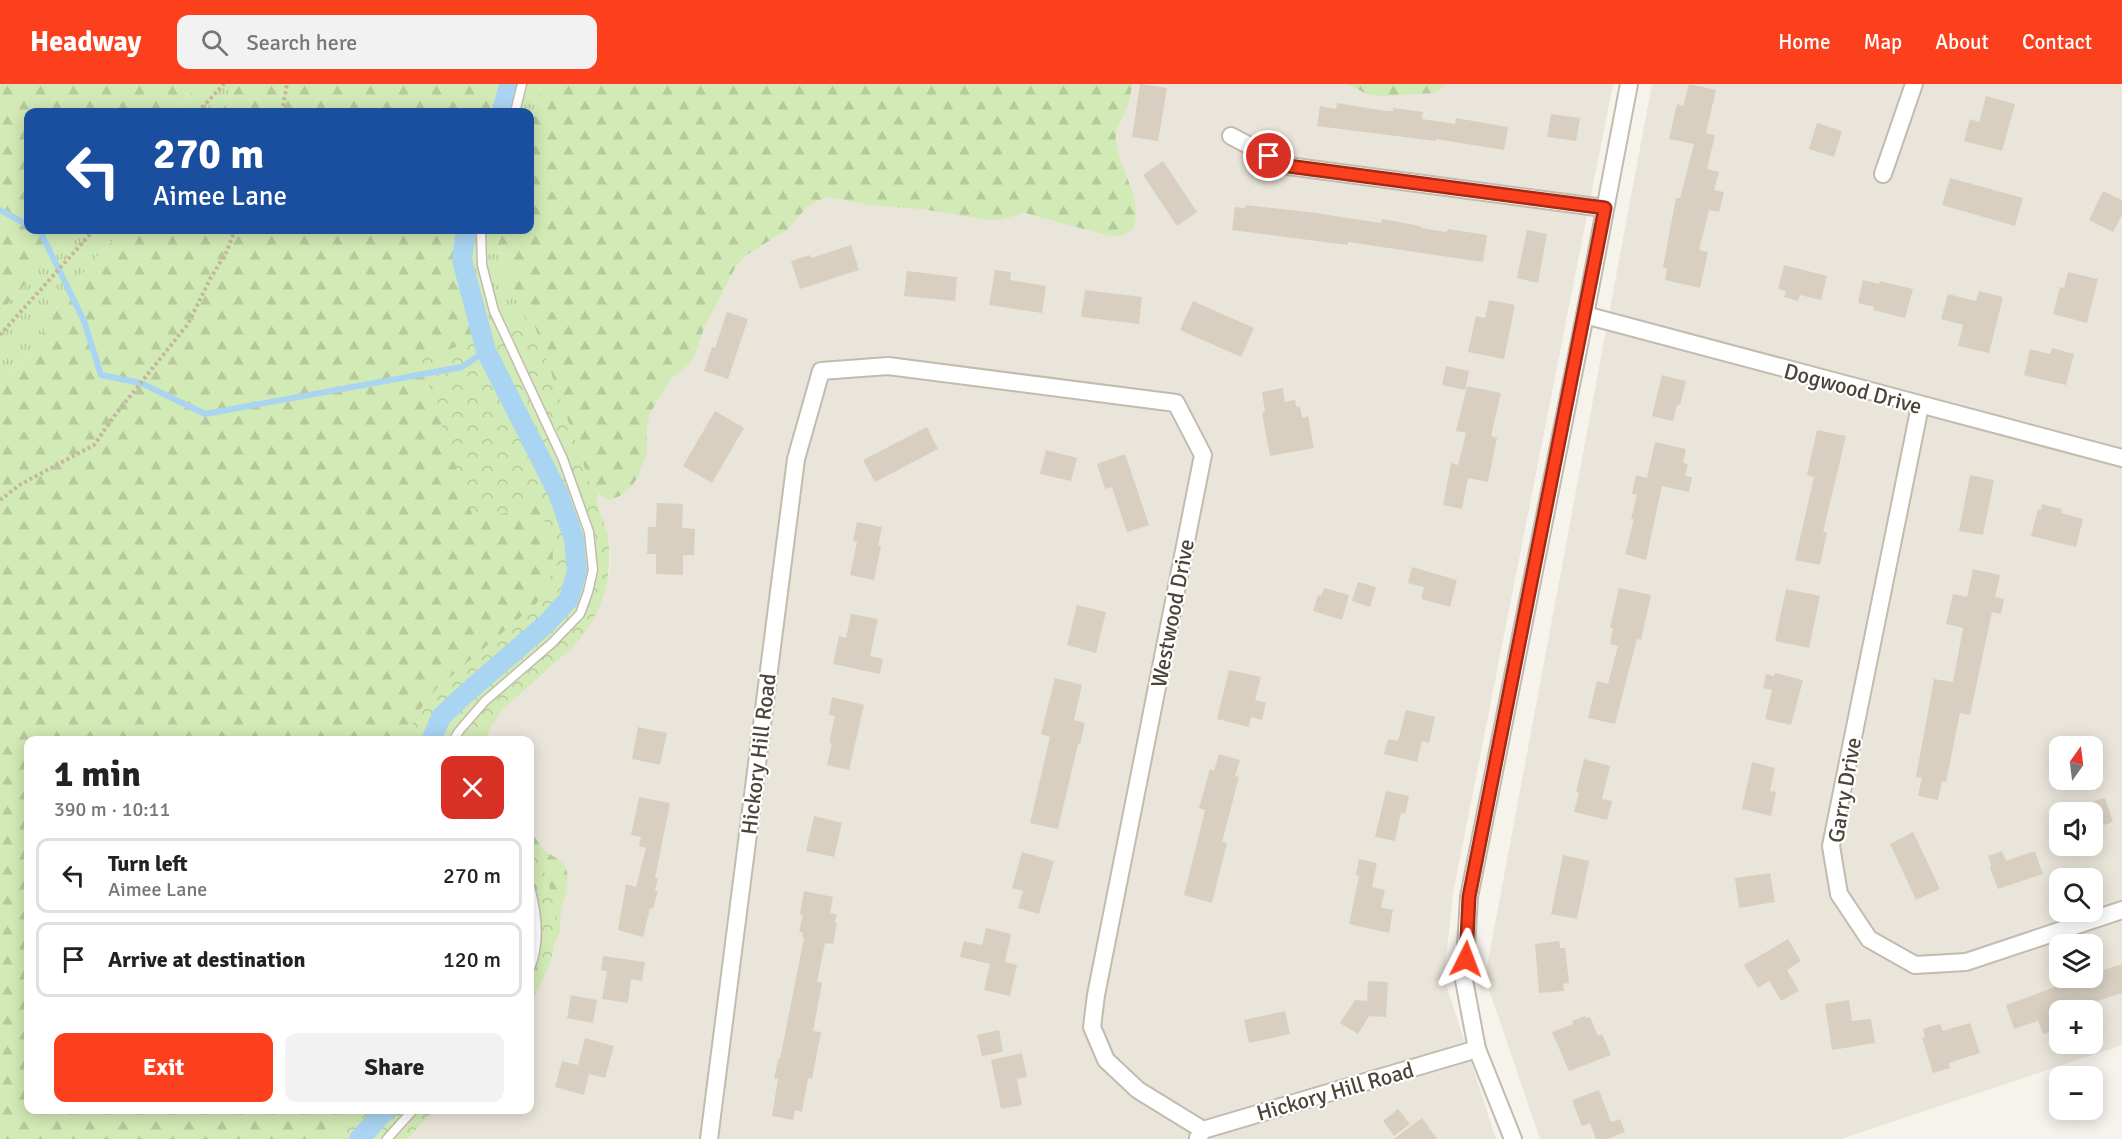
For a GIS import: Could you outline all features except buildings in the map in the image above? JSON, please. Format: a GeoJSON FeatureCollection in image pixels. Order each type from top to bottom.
{"type":"FeatureCollection","features":[{"type":"Feature","properties":{"kind":"street"},"geometry":{"type":"LineString","coordinates":[[1513,1139],[1478,1049],[1464,980],[1469,897],[1629,84]]}},
{"type":"Feature","properties":{"kind":"street"},"geometry":{"type":"LineString","coordinates":[[1883,174],[1914,84]]}},
{"type":"Feature","properties":{"kind":"street"},"geometry":{"type":"LineString","coordinates":[[1232,136],[1288,166],[1605,208]]}},
{"type":"Feature","properties":{"kind":"street","name":"Dogwood Drive"},"geometry":{"type":"LineString","coordinates":[[1585,315],[2122,458]]}},
{"type":"Feature","properties":{"kind":"street","name":"Westwood Drive"},"geometry":{"type":"LineString","coordinates":[[822,371],[888,366],[1176,403],[1203,455],[1098,983],[1092,1027],[1106,1060],[1138,1090],[1200,1135]]}},
{"type":"Feature","properties":{"kind":"street","name":"Hickory Hill Road"},"geometry":{"type":"LineString","coordinates":[[709,1139],[796,459],[822,371]]}},
{"type":"Feature","properties":{"kind":"street","name":"Garry Drive"},"geometry":{"type":"LineString","coordinates":[[1920,406],[1831,846],[1839,894],[1869,939],[1915,965],[1966,962],[2122,910]]}},
{"type":"Feature","properties":{"kind":"street","name":"Hickory Hill Road"},"geometry":{"type":"LineString","coordinates":[[1200,1135],[1478,1049]]}},
{"type":"Feature","properties":{"kind":"lane"},"geometry":{"type":"LineString","coordinates":[[516,108],[522,84]]}},
{"type":"Feature","properties":{"kind":"lane"},"geometry":{"type":"LineString","coordinates":[[456,736],[485,701],[552,643],[580,614],[593,570],[589,532],[563,459],[494,311],[482,265],[481,234]]}},
{"type":"Feature","properties":{"kind":"lane"},"geometry":{"type":"LineString","coordinates":[[534,904],[537,942],[534,953]]}},
{"type":"Feature","properties":{"kind":"lane"},"geometry":{"type":"LineString","coordinates":[[387,1139],[409,1114]]}},
{"type":"Feature","properties":{"kind":"path"},"geometry":{"type":"LineString","coordinates":[[202,108],[224,84]]}},
{"type":"Feature","properties":{"kind":"path"},"geometry":{"type":"LineString","coordinates":[[283,108],[287,84]]}},
{"type":"Feature","properties":{"kind":"path"},"geometry":{"type":"LineString","coordinates":[[0,335],[90,234]]}},
{"type":"Feature","properties":{"kind":"path"},"geometry":{"type":"LineString","coordinates":[[0,500],[21,484],[94,445],[115,415],[188,324],[210,279],[226,253],[233,234]]}},
{"type":"Feature","properties":{"kind":"shaded area"},"geometry":{"type":"Polygon","coordinates":[[[1102,84],[1613,84],[1453,893],[1444,978],[1496,1139],[408,1139],[430,1114],[534,1114],[534,994],[548,968],[534,871],[534,736],[470,736],[609,577],[608,534],[591,484],[589,485],[650,152],[1086,224],[1102,84]]]}},
{"type":"Feature","properties":{"kind":"shaded area"},"geometry":{"type":"Polygon","coordinates":[[[1652,84],[2122,84],[2122,1045],[2103,1051],[2103,1000],[2049,1000],[2049,1054],[2095,1054],[2059,1066],[2049,1066],[2049,1069],[1841,1139],[1540,1139],[1485,978],[1652,84]]]}},
{"type":"Feature","properties":{"kind":"green space"},"geometry":{"type":"Polygon","coordinates":[[[0,84],[198,84],[179,108],[24,108],[24,234],[69,234],[0,313],[0,84]]]}},
{"type":"Feature","properties":{"kind":"green space"},"geometry":{"type":"Polygon","coordinates":[[[198,84],[240,84],[223,108],[179,108],[198,84]]]}},
{"type":"Feature","properties":{"kind":"green space"},"geometry":{"type":"Polygon","coordinates":[[[240,84],[498,84],[491,108],[223,108],[240,84]]]}},
{"type":"Feature","properties":{"kind":"green space"},"geometry":{"type":"Polygon","coordinates":[[[498,84],[543,84],[534,108],[491,108],[498,84]]]}},
{"type":"Feature","properties":{"kind":"green space"},"geometry":{"type":"Polygon","coordinates":[[[543,84],[1132,84],[1116,141],[1134,196],[1136,219],[1133,230],[1122,236],[1110,236],[1024,213],[1000,220],[987,220],[922,209],[868,205],[829,197],[817,201],[806,208],[788,229],[745,256],[736,266],[704,328],[690,363],[670,380],[650,413],[647,427],[647,453],[638,477],[620,496],[608,500],[597,493],[578,461],[532,330],[510,282],[498,245],[499,234],[534,234],[534,108],[543,84]]]}},
{"type":"Feature","properties":{"kind":"green space"},"geometry":{"type":"Polygon","coordinates":[[[1347,84],[1446,84],[1435,93],[1380,96],[1367,94],[1347,84]]]}},
{"type":"Feature","properties":{"kind":"green space"},"geometry":{"type":"Polygon","coordinates":[[[69,234],[121,234],[104,249],[67,291],[31,353],[0,386],[0,313],[69,234]]]}},
{"type":"Feature","properties":{"kind":"green space"},"geometry":{"type":"Polygon","coordinates":[[[121,234],[461,234],[469,290],[494,365],[544,485],[571,563],[429,736],[24,736],[24,1114],[373,1114],[351,1139],[0,1139],[0,386],[31,353],[67,291],[104,249],[121,234]]]}},
{"type":"Feature","properties":{"kind":"green space"},"geometry":{"type":"Polygon","coordinates":[[[461,234],[499,234],[498,245],[510,282],[532,330],[578,461],[597,493],[596,574],[576,633],[552,665],[504,708],[487,736],[426,736],[494,365],[469,290],[461,234]]]}},
{"type":"Feature","properties":{"kind":"green space"},"geometry":{"type":"Polygon","coordinates":[[[533,321],[608,534],[607,581],[599,609],[592,622],[572,648],[470,736],[408,736],[418,713],[436,689],[536,604],[550,578],[553,554],[538,502],[475,523],[420,359],[533,321]]]}},
{"type":"Feature","properties":{"kind":"green space"},"geometry":{"type":"Polygon","coordinates":[[[534,837],[545,851],[564,866],[568,880],[561,911],[559,935],[534,967],[534,837]]]}},
{"type":"Feature","properties":{"kind":"green space"},"geometry":{"type":"Polygon","coordinates":[[[534,851],[548,882],[556,922],[555,942],[542,982],[534,995],[534,851]]]}},
{"type":"Feature","properties":{"kind":"green space"},"geometry":{"type":"Polygon","coordinates":[[[354,1114],[430,1114],[408,1139],[331,1139],[354,1114]]]}},
{"type":"Feature","properties":{"kind":"waterway"},"geometry":{"type":"LineString","coordinates":[[503,108],[509,84]]}},
{"type":"Feature","properties":{"kind":"waterway"},"geometry":{"type":"LineString","coordinates":[[0,210],[24,223]]}},
{"type":"Feature","properties":{"kind":"waterway"},"geometry":{"type":"LineString","coordinates":[[41,234],[84,321],[101,375],[141,383],[205,414],[462,367],[486,351]]}},
{"type":"Feature","properties":{"kind":"waterway"},"geometry":{"type":"LineString","coordinates":[[433,736],[441,717],[546,624],[569,599],[577,571],[574,539],[558,493],[486,351],[462,260],[465,234]]}},
{"type":"Feature","properties":{"kind":"waterway"},"geometry":{"type":"LineString","coordinates":[[359,1139],[382,1114]]}},
{"type":"Feature","properties":{"kind":"route"},"geometry":{"type":"LineString","coordinates":[[1269,156],[1288,166],[1605,208],[1469,897],[1466,959]]}}]}
